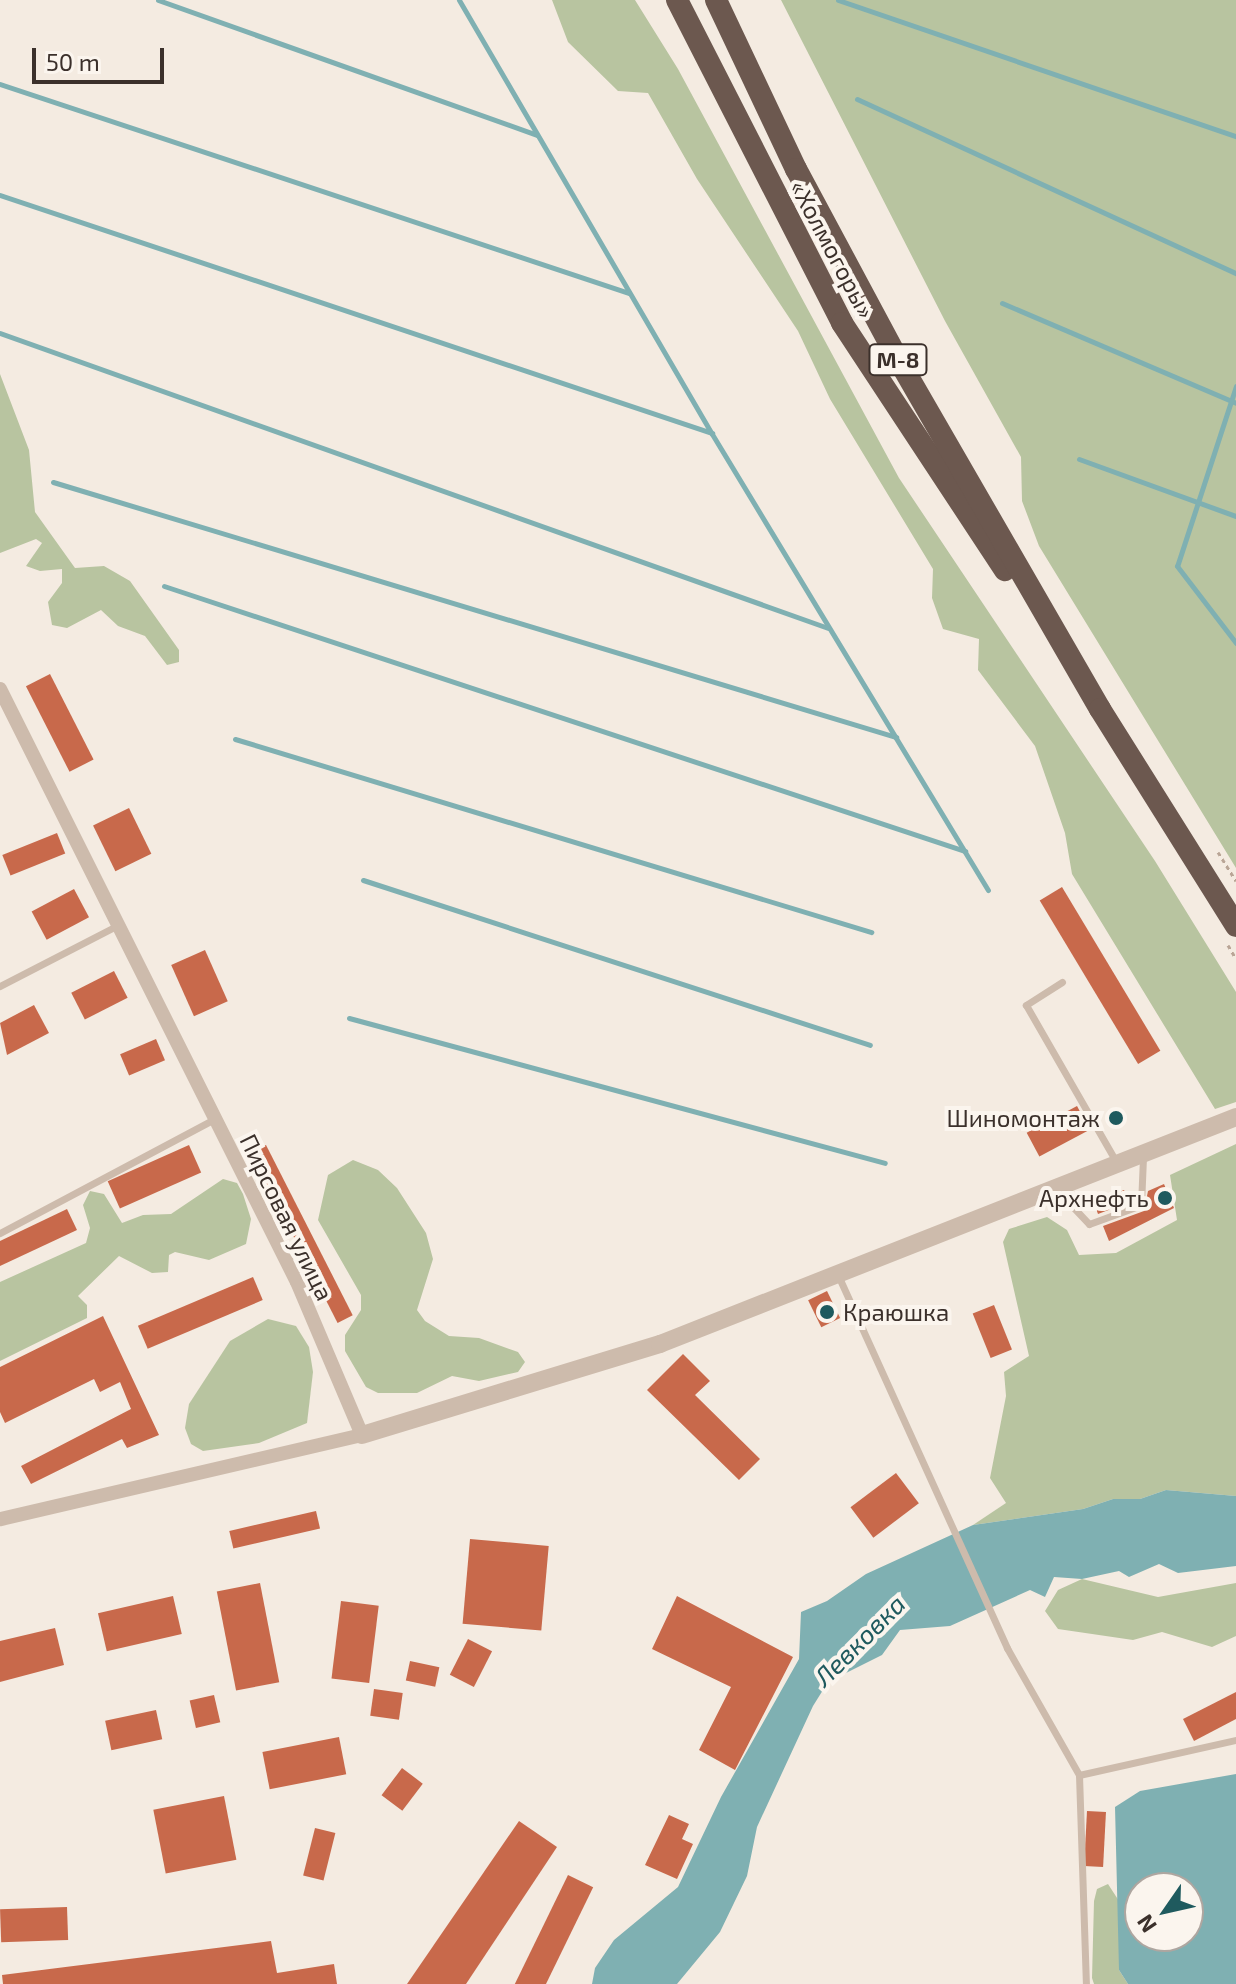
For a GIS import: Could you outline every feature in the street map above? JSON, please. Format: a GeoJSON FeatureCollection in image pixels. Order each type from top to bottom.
{"type":"FeatureCollection","features":[{"type":"Feature","properties":{"kind":"highway","name":"«Холмогоры»"},"geometry":{"type":"LineString","coordinates":[[677,0],[718,88],[842,323],[1100,709],[1236,926]]}},
{"type":"Feature","properties":{"kind":"highway","name":"«Холмогоры»"},"geometry":{"type":"LineString","coordinates":[[716,0],[796,169],[895,354],[1100,709]]}},
{"type":"Feature","properties":{"kind":"street","name":"Пирсовая улица"},"geometry":{"type":"LineString","coordinates":[[0,689],[297,1282],[362,1435]]}},
{"type":"Feature","properties":{"kind":"street"},"geometry":{"type":"LineString","coordinates":[[0,1519],[362,1435],[660,1344],[837,1271],[1236,1117]]}},
{"type":"Feature","properties":{"kind":"lane"},"geometry":{"type":"LineString","coordinates":[[0,986],[118,925]]}},
{"type":"Feature","properties":{"kind":"lane"},"geometry":{"type":"LineString","coordinates":[[1062,982],[1026,1005],[1117,1163]]}},
{"type":"Feature","properties":{"kind":"lane"},"geometry":{"type":"LineString","coordinates":[[0,1233],[214,1119]]}},
{"type":"Feature","properties":{"kind":"lane"},"geometry":{"type":"LineString","coordinates":[[1055,1187],[1089,1224],[1141,1205],[1143,1153]]}},
{"type":"Feature","properties":{"kind":"lane"},"geometry":{"type":"LineString","coordinates":[[837,1271],[1007,1648],[1079,1775],[1086,1984]]}},
{"type":"Feature","properties":{"kind":"lane"},"geometry":{"type":"LineString","coordinates":[[1079,1775],[1236,1740]]}},
{"type":"Feature","properties":{"kind":"path"},"geometry":{"type":"LineString","coordinates":[[1218,852],[1236,881]]}},
{"type":"Feature","properties":{"kind":"green space"},"geometry":{"type":"Polygon","coordinates":[[[552,0],[635,0],[678,69],[899,478],[1155,861],[1236,992],[1236,1102],[1215,1109],[1072,874],[1065,833],[1035,746],[978,670],[979,639],[943,629],[932,598],[933,569],[830,399],[798,331],[697,179],[648,93],[618,91],[568,42],[552,0]]]}},
{"type":"Feature","properties":{"kind":"green space"},"geometry":{"type":"Polygon","coordinates":[[[781,0],[1236,0],[1236,868],[1039,546],[1022,501],[1021,457],[945,321],[781,0]]]}},
{"type":"Feature","properties":{"kind":"green space"},"geometry":{"type":"Polygon","coordinates":[[[0,374],[29,450],[35,512],[75,568],[104,566],[130,581],[179,650],[179,662],[167,665],[145,636],[118,626],[101,610],[67,628],[52,625],[48,602],[62,583],[62,569],[40,571],[26,566],[42,543],[36,539],[0,553],[0,374]]]}},
{"type":"Feature","properties":{"kind":"green space"},"geometry":{"type":"Polygon","coordinates":[[[1236,1144],[1236,1496],[1166,1490],[1140,1499],[1113,1499],[1083,1509],[973,1525],[1006,1503],[990,1478],[1006,1396],[1004,1372],[1029,1356],[1003,1242],[1009,1229],[1047,1217],[1067,1230],[1079,1255],[1116,1253],[1177,1220],[1170,1175],[1236,1144]]]}},
{"type":"Feature","properties":{"kind":"green space"},"geometry":{"type":"Polygon","coordinates":[[[353,1160],[378,1170],[397,1188],[426,1233],[433,1259],[417,1310],[425,1321],[449,1336],[479,1338],[518,1352],[525,1362],[518,1372],[479,1381],[452,1376],[417,1393],[378,1393],[366,1387],[345,1351],[345,1335],[361,1310],[361,1295],[318,1220],[328,1175],[353,1160]]]}},
{"type":"Feature","properties":{"kind":"green space"},"geometry":{"type":"Polygon","coordinates":[[[223,1179],[237,1183],[243,1194],[251,1219],[246,1244],[209,1260],[175,1252],[169,1255],[168,1272],[152,1273],[119,1256],[78,1296],[87,1305],[87,1318],[0,1361],[0,1282],[86,1243],[90,1228],[83,1205],[90,1191],[104,1194],[122,1223],[143,1215],[171,1214],[223,1179]]]}},
{"type":"Feature","properties":{"kind":"green space"},"geometry":{"type":"Polygon","coordinates":[[[268,1319],[296,1326],[309,1347],[313,1372],[307,1423],[259,1443],[203,1451],[191,1444],[185,1428],[189,1404],[230,1341],[268,1319]]]}},
{"type":"Feature","properties":{"kind":"green space"},"geometry":{"type":"Polygon","coordinates":[[[1082,1579],[1158,1597],[1236,1583],[1236,1636],[1212,1647],[1162,1632],[1133,1640],[1058,1629],[1045,1611],[1058,1590],[1082,1579]]]}},
{"type":"Feature","properties":{"kind":"green space"},"geometry":{"type":"Polygon","coordinates":[[[1108,1884],[1119,1901],[1119,1970],[1128,1984],[1094,1984],[1092,1978],[1094,1901],[1097,1889],[1108,1884]]]}},
{"type":"Feature","properties":{"kind":"water","name":"Левковка"},"geometry":{"type":"Polygon","coordinates":[[[1166,1490],[1236,1496],[1236,1566],[1178,1573],[1159,1564],[1129,1577],[1119,1571],[1082,1579],[1054,1577],[1045,1597],[1030,1590],[950,1626],[900,1630],[882,1655],[828,1682],[813,1706],[757,1827],[747,1876],[720,1932],[677,1984],[592,1984],[595,1968],[614,1940],[678,1887],[721,1797],[799,1659],[801,1612],[827,1601],[866,1574],[973,1525],[1083,1509],[1113,1499],[1140,1499],[1166,1490]]]}},
{"type":"Feature","properties":{"kind":"water"},"geometry":{"type":"Polygon","coordinates":[[[1236,1774],[1236,1984],[1128,1984],[1119,1970],[1115,1807],[1140,1791],[1236,1774]]]}},
{"type":"Feature","properties":{"kind":"building"},"geometry":{"type":"Polygon","coordinates":[[[50,674],[94,760],[70,772],[26,686],[50,674]]]}},
{"type":"Feature","properties":{"kind":"building"},"geometry":{"type":"Polygon","coordinates":[[[129,808],[151,854],[115,871],[93,826],[129,808]]]}},
{"type":"Feature","properties":{"kind":"building"},"geometry":{"type":"Polygon","coordinates":[[[57,833],[65,853],[11,875],[2,855],[57,833]]]}},
{"type":"Feature","properties":{"kind":"building"},"geometry":{"type":"Polygon","coordinates":[[[1062,887],[1160,1051],[1138,1064],[1040,900],[1062,887]]]}},
{"type":"Feature","properties":{"kind":"building"},"geometry":{"type":"Polygon","coordinates":[[[74,889],[89,917],[47,940],[32,912],[74,889]]]}},
{"type":"Feature","properties":{"kind":"building"},"geometry":{"type":"Polygon","coordinates":[[[205,950],[228,1001],[194,1016],[171,965],[205,950]]]}},
{"type":"Feature","properties":{"kind":"building"},"geometry":{"type":"Polygon","coordinates":[[[114,971],[128,998],[85,1020],[71,993],[114,971]]]}},
{"type":"Feature","properties":{"kind":"building"},"geometry":{"type":"Polygon","coordinates":[[[34,1005],[49,1033],[7,1055],[0,1023],[34,1005]]]}},
{"type":"Feature","properties":{"kind":"building"},"geometry":{"type":"Polygon","coordinates":[[[156,1039],[165,1060],[129,1075],[120,1054],[156,1039]]]}},
{"type":"Feature","properties":{"kind":"building"},"geometry":{"type":"Polygon","coordinates":[[[1077,1106],[1090,1130],[1039,1157],[1027,1133],[1077,1106]]]}},
{"type":"Feature","properties":{"kind":"building"},"geometry":{"type":"Polygon","coordinates":[[[189,1145],[201,1172],[120,1209],[108,1181],[189,1145]]]}},
{"type":"Feature","properties":{"kind":"building"},"geometry":{"type":"Polygon","coordinates":[[[266,1145],[353,1315],[338,1323],[251,1153],[266,1145]]]}},
{"type":"Feature","properties":{"kind":"building"},"geometry":{"type":"Polygon","coordinates":[[[1164,1184],[1174,1208],[1109,1241],[1103,1226],[1144,1211],[1148,1191],[1164,1184]]]}},
{"type":"Feature","properties":{"kind":"building"},"geometry":{"type":"Polygon","coordinates":[[[1124,1190],[1128,1199],[1135,1200],[1098,1214],[1094,1203],[1124,1190]]]}},
{"type":"Feature","properties":{"kind":"building"},"geometry":{"type":"Polygon","coordinates":[[[67,1209],[77,1230],[0,1266],[0,1241],[67,1209]]]}},
{"type":"Feature","properties":{"kind":"building"},"geometry":{"type":"Polygon","coordinates":[[[253,1277],[263,1300],[148,1349],[138,1326],[253,1277]]]}},
{"type":"Feature","properties":{"kind":"building"},"geometry":{"type":"Polygon","coordinates":[[[827,1291],[840,1318],[821,1327],[808,1300],[827,1291]]]}},
{"type":"Feature","properties":{"kind":"building"},"geometry":{"type":"Polygon","coordinates":[[[994,1305],[1012,1350],[991,1358],[973,1314],[994,1305]]]}},
{"type":"Feature","properties":{"kind":"building"},"geometry":{"type":"Polygon","coordinates":[[[103,1316],[159,1435],[127,1448],[122,1439],[31,1484],[21,1466],[131,1409],[120,1382],[100,1392],[94,1379],[5,1423],[0,1412],[0,1367],[103,1316]]]}},
{"type":"Feature","properties":{"kind":"building"},"geometry":{"type":"Polygon","coordinates":[[[683,1354],[710,1381],[695,1395],[760,1459],[739,1480],[647,1390],[683,1354]]]}},
{"type":"Feature","properties":{"kind":"building"},"geometry":{"type":"Polygon","coordinates":[[[896,1473],[919,1503],[873,1538],[850,1507],[896,1473]]]}},
{"type":"Feature","properties":{"kind":"building"},"geometry":{"type":"Polygon","coordinates":[[[316,1511],[320,1529],[233,1549],[229,1531],[316,1511]]]}},
{"type":"Feature","properties":{"kind":"building"},"geometry":{"type":"Polygon","coordinates":[[[470,1539],[549,1546],[541,1631],[463,1624],[470,1539]]]}},
{"type":"Feature","properties":{"kind":"building"},"geometry":{"type":"Polygon","coordinates":[[[260,1583],[279,1682],[236,1691],[217,1591],[260,1583]]]}},
{"type":"Feature","properties":{"kind":"building"},"geometry":{"type":"Polygon","coordinates":[[[173,1596],[182,1634],[107,1651],[98,1613],[173,1596]]]}},
{"type":"Feature","properties":{"kind":"building"},"geometry":{"type":"Polygon","coordinates":[[[677,1596],[793,1657],[735,1770],[699,1750],[731,1687],[652,1649],[677,1596]]]}},
{"type":"Feature","properties":{"kind":"building"},"geometry":{"type":"Polygon","coordinates":[[[341,1601],[379,1606],[369,1683],[331,1678],[341,1601]]]}},
{"type":"Feature","properties":{"kind":"building"},"geometry":{"type":"Polygon","coordinates":[[[55,1628],[64,1665],[0,1682],[0,1641],[55,1628]]]}},
{"type":"Feature","properties":{"kind":"building"},"geometry":{"type":"Polygon","coordinates":[[[468,1639],[492,1651],[474,1687],[450,1675],[468,1639]]]}},
{"type":"Feature","properties":{"kind":"building"},"geometry":{"type":"Polygon","coordinates":[[[410,1661],[439,1667],[435,1687],[406,1681],[410,1661]]]}},
{"type":"Feature","properties":{"kind":"building"},"geometry":{"type":"Polygon","coordinates":[[[374,1689],[403,1693],[399,1720],[370,1716],[374,1689]]]}},
{"type":"Feature","properties":{"kind":"building"},"geometry":{"type":"Polygon","coordinates":[[[1236,1692],[1236,1719],[1194,1741],[1183,1719],[1236,1692]]]}},
{"type":"Feature","properties":{"kind":"building"},"geometry":{"type":"Polygon","coordinates":[[[214,1695],[220,1722],[196,1728],[190,1701],[214,1695]]]}},
{"type":"Feature","properties":{"kind":"building"},"geometry":{"type":"Polygon","coordinates":[[[156,1710],[162,1739],[111,1750],[105,1721],[156,1710]]]}},
{"type":"Feature","properties":{"kind":"building"},"geometry":{"type":"Polygon","coordinates":[[[339,1737],[346,1774],[270,1789],[262,1752],[339,1737]]]}},
{"type":"Feature","properties":{"kind":"building"},"geometry":{"type":"Polygon","coordinates":[[[402,1768],[423,1784],[402,1811],[382,1795],[402,1768]]]}},
{"type":"Feature","properties":{"kind":"building"},"geometry":{"type":"Polygon","coordinates":[[[224,1796],[236,1860],[166,1874],[153,1810],[224,1796]]]}},
{"type":"Feature","properties":{"kind":"building"},"geometry":{"type":"Polygon","coordinates":[[[1087,1811],[1106,1812],[1103,1867],[1084,1866],[1087,1811]]]}},
{"type":"Feature","properties":{"kind":"building"},"geometry":{"type":"Polygon","coordinates":[[[669,1815],[689,1824],[682,1839],[693,1844],[677,1879],[645,1865],[669,1815]]]}},
{"type":"Feature","properties":{"kind":"building"},"geometry":{"type":"Polygon","coordinates":[[[519,1821],[557,1847],[466,1984],[407,1984],[519,1821]]]}},
{"type":"Feature","properties":{"kind":"building"},"geometry":{"type":"Polygon","coordinates":[[[315,1828],[335,1833],[324,1881],[303,1876],[315,1828]]]}},
{"type":"Feature","properties":{"kind":"building"},"geometry":{"type":"Polygon","coordinates":[[[568,1875],[593,1887],[546,1984],[515,1984],[568,1875]]]}},
{"type":"Feature","properties":{"kind":"building"},"geometry":{"type":"Polygon","coordinates":[[[67,1907],[68,1940],[1,1942],[0,1909],[67,1907]]]}},
{"type":"Feature","properties":{"kind":"building"},"geometry":{"type":"Polygon","coordinates":[[[271,1941],[277,1973],[334,1964],[337,1984],[3,1984],[2,1975],[271,1941]]]}},
{"type":"Feature","properties":{"kind":"waterway"},"geometry":{"type":"LineString","coordinates":[[158,0],[537,135]]}},
{"type":"Feature","properties":{"kind":"waterway"},"geometry":{"type":"LineString","coordinates":[[459,0],[712,434],[988,890]]}},
{"type":"Feature","properties":{"kind":"waterway"},"geometry":{"type":"LineString","coordinates":[[838,0],[1236,136]]}},
{"type":"Feature","properties":{"kind":"waterway"},"geometry":{"type":"LineString","coordinates":[[0,84],[629,293]]}},
{"type":"Feature","properties":{"kind":"waterway"},"geometry":{"type":"LineString","coordinates":[[857,99],[1236,273]]}},
{"type":"Feature","properties":{"kind":"waterway"},"geometry":{"type":"LineString","coordinates":[[0,195],[712,433]]}},
{"type":"Feature","properties":{"kind":"waterway"},"geometry":{"type":"LineString","coordinates":[[1002,303],[1236,403]]}},
{"type":"Feature","properties":{"kind":"waterway"},"geometry":{"type":"LineString","coordinates":[[0,333],[828,628]]}},
{"type":"Feature","properties":{"kind":"waterway"},"geometry":{"type":"LineString","coordinates":[[1236,386],[1177,566],[1236,643]]}},
{"type":"Feature","properties":{"kind":"waterway"},"geometry":{"type":"LineString","coordinates":[[1079,459],[1236,516]]}},
{"type":"Feature","properties":{"kind":"waterway"},"geometry":{"type":"LineString","coordinates":[[53,482],[896,737]]}},
{"type":"Feature","properties":{"kind":"waterway"},"geometry":{"type":"LineString","coordinates":[[164,586],[965,851]]}},
{"type":"Feature","properties":{"kind":"waterway"},"geometry":{"type":"LineString","coordinates":[[235,739],[871,932]]}},
{"type":"Feature","properties":{"kind":"waterway"},"geometry":{"type":"LineString","coordinates":[[363,880],[870,1045]]}},
{"type":"Feature","properties":{"kind":"waterway"},"geometry":{"type":"LineString","coordinates":[[349,1018],[885,1163]]}},
{"type":"Feature","properties":{"kind":"place","name":"Шиномонтаж"},"geometry":{"type":"Point","coordinates":[1116,1118]}},
{"type":"Feature","properties":{"kind":"place","name":"Архнефть"},"geometry":{"type":"Point","coordinates":[1165,1198]}},
{"type":"Feature","properties":{"kind":"place","name":"Краюшка"},"geometry":{"type":"Point","coordinates":[827,1312]}}]}
